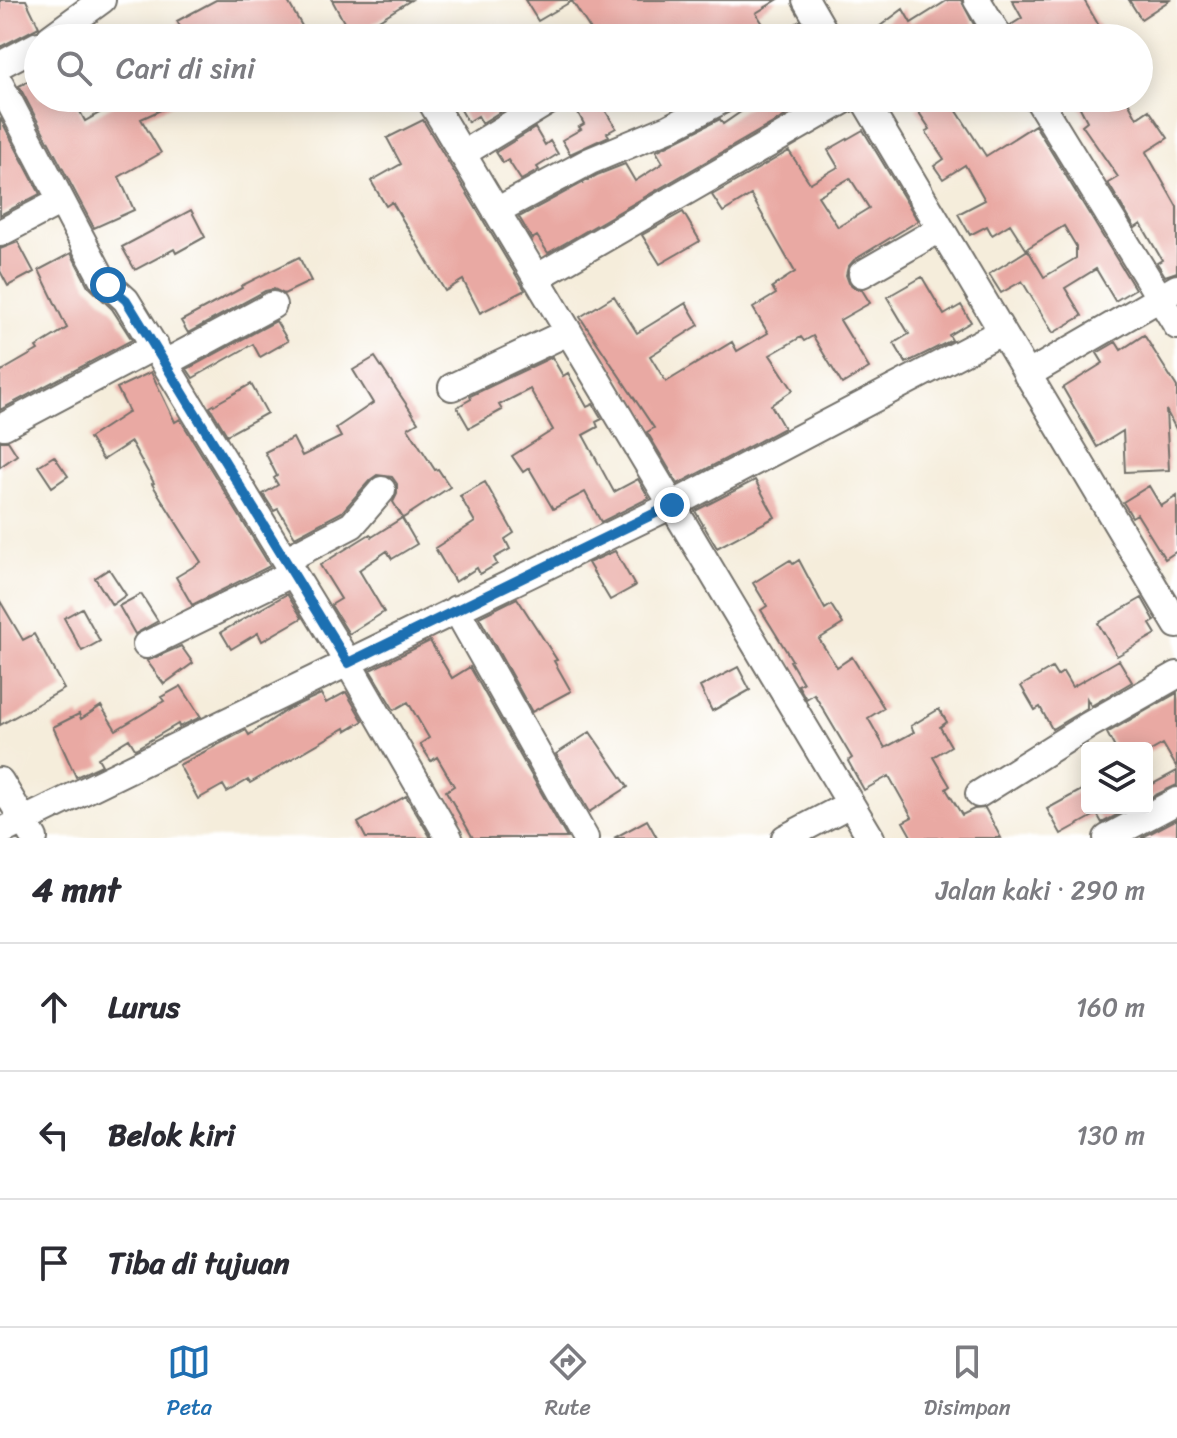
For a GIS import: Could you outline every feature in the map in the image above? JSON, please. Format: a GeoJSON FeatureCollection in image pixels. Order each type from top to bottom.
{"type":"FeatureCollection","features":[{"type":"Feature","properties":{"kind":"street"},"geometry":{"type":"LineString","coordinates":[[69,24],[102,0]]}},
{"type":"Feature","properties":{"kind":"street"},"geometry":{"type":"LineString","coordinates":[[806,0],[820,24]]}},
{"type":"Feature","properties":{"kind":"street"},"geometry":{"type":"LineString","coordinates":[[977,0],[992,24]]}},
{"type":"Feature","properties":{"kind":"street"},"geometry":{"type":"LineString","coordinates":[[0,65],[24,52]]}},
{"type":"Feature","properties":{"kind":"street"},"geometry":{"type":"LineString","coordinates":[[0,84],[102,278],[126,300],[348,663],[449,838]]}},
{"type":"Feature","properties":{"kind":"street"},"geometry":{"type":"LineString","coordinates":[[437,112],[871,838]]}},
{"type":"Feature","properties":{"kind":"street"},"geometry":{"type":"LineString","coordinates":[[462,154],[531,112]]}},
{"type":"Feature","properties":{"kind":"street"},"geometry":{"type":"LineString","coordinates":[[496,211],[590,161],[699,112]]}},
{"type":"Feature","properties":{"kind":"street"},"geometry":{"type":"LineString","coordinates":[[536,278],[824,112]]}},
{"type":"Feature","properties":{"kind":"street"},"geometry":{"type":"LineString","coordinates":[[871,112],[1177,625]]}},
{"type":"Feature","properties":{"kind":"street"},"geometry":{"type":"LineString","coordinates":[[1046,112],[1168,293],[1177,326]]}},
{"type":"Feature","properties":{"kind":"street"},"geometry":{"type":"LineString","coordinates":[[0,233],[61,201]]}},
{"type":"Feature","properties":{"kind":"street"},"geometry":{"type":"LineString","coordinates":[[862,274],[940,229]]}},
{"type":"Feature","properties":{"kind":"street"},"geometry":{"type":"LineString","coordinates":[[1027,375],[1168,293]]}},
{"type":"Feature","properties":{"kind":"street"},"geometry":{"type":"LineString","coordinates":[[4,426],[273,305]]}},
{"type":"Feature","properties":{"kind":"street"},"geometry":{"type":"LineString","coordinates":[[452,387],[568,332]]}},
{"type":"Feature","properties":{"kind":"street"},"geometry":{"type":"LineString","coordinates":[[0,832],[29,829],[348,663],[672,505],[1001,332]]}},
{"type":"Feature","properties":{"kind":"street"},"geometry":{"type":"LineString","coordinates":[[146,645],[289,566],[352,525],[382,490]]}},
{"type":"Feature","properties":{"kind":"street"},"geometry":{"type":"LineString","coordinates":[[456,609],[585,838]]}},
{"type":"Feature","properties":{"kind":"street"},"geometry":{"type":"LineString","coordinates":[[979,794],[1089,725],[1177,675]]}},
{"type":"Feature","properties":{"kind":"street"},"geometry":{"type":"LineString","coordinates":[[0,781],[29,829]]}},
{"type":"Feature","properties":{"kind":"street"},"geometry":{"type":"LineString","coordinates":[[1107,838],[1177,801]]}},
{"type":"Feature","properties":{"kind":"street"},"geometry":{"type":"LineString","coordinates":[[785,838],[850,804]]}},
{"type":"Feature","properties":{"kind":"building"},"geometry":{"type":"Polygon","coordinates":[[[0,0],[26,0],[38,24],[24,24],[24,35],[0,47],[0,0]]]}},
{"type":"Feature","properties":{"kind":"building"},"geometry":{"type":"Polygon","coordinates":[[[216,0],[287,0],[301,24],[179,24],[177,21],[216,0]]]}},
{"type":"Feature","properties":{"kind":"building"},"geometry":{"type":"Polygon","coordinates":[[[332,0],[411,0],[372,24],[345,24],[332,0]]]}},
{"type":"Feature","properties":{"kind":"building"},"geometry":{"type":"Polygon","coordinates":[[[525,0],[777,0],[756,13],[763,24],[587,24],[572,1],[538,21],[525,0]]]}},
{"type":"Feature","properties":{"kind":"building"},"geometry":{"type":"Polygon","coordinates":[[[948,0],[961,0],[974,24],[883,24],[903,9],[911,23],[948,0]]]}},
{"type":"Feature","properties":{"kind":"building"},"geometry":{"type":"Polygon","coordinates":[[[1012,0],[1084,0],[1098,24],[1013,24],[1022,18],[1012,0]]]}},
{"type":"Feature","properties":{"kind":"building"},"geometry":{"type":"Polygon","coordinates":[[[1129,0],[1170,0],[1141,19],[1129,0]]]}},
{"type":"Feature","properties":{"kind":"building"},"geometry":{"type":"Polygon","coordinates":[[[33,112],[80,112],[85,121],[101,112],[156,112],[141,119],[161,153],[119,177],[134,210],[94,228],[33,112]]]}},
{"type":"Feature","properties":{"kind":"building"},"geometry":{"type":"Polygon","coordinates":[[[462,112],[500,112],[482,123],[478,116],[468,122],[462,112]]]}},
{"type":"Feature","properties":{"kind":"building"},"geometry":{"type":"Polygon","coordinates":[[[578,112],[606,112],[616,128],[607,133],[609,136],[570,154],[562,140],[584,124],[578,112]]]}},
{"type":"Feature","properties":{"kind":"building"},"geometry":{"type":"Polygon","coordinates":[[[741,112],[783,112],[785,116],[548,253],[537,236],[532,239],[519,217],[597,175],[625,164],[635,181],[663,163],[656,151],[720,119],[723,124],[741,112]]]}},
{"type":"Feature","properties":{"kind":"building"},"geometry":{"type":"Polygon","coordinates":[[[919,112],[958,112],[986,156],[1035,125],[1135,289],[1115,301],[1096,269],[1065,288],[1082,316],[1053,333],[1022,281],[1001,293],[989,274],[1028,250],[1044,277],[1076,258],[1076,246],[1064,226],[1026,249],[1010,224],[992,235],[987,226],[970,235],[958,214],[985,200],[965,165],[943,179],[934,166],[944,159],[926,132],[930,129],[919,112]]]}},
{"type":"Feature","properties":{"kind":"building"},"geometry":{"type":"Polygon","coordinates":[[[1082,112],[1134,112],[1137,118],[1150,112],[1168,138],[1146,152],[1177,207],[1177,272],[1165,276],[1157,263],[1162,260],[1141,224],[1135,228],[1108,183],[1118,177],[1082,125],[1087,121],[1082,112]]]}},
{"type":"Feature","properties":{"kind":"building"},"geometry":{"type":"Polygon","coordinates":[[[0,118],[40,194],[0,215],[0,118]]]}},
{"type":"Feature","properties":{"kind":"building"},"geometry":{"type":"Polygon","coordinates":[[[423,120],[525,290],[480,313],[463,280],[445,291],[392,202],[386,206],[371,181],[401,164],[387,138],[423,120]]]}},
{"type":"Feature","properties":{"kind":"building"},"geometry":{"type":"Polygon","coordinates":[[[535,128],[545,145],[550,141],[558,154],[521,180],[508,160],[503,163],[496,152],[535,128]]]}},
{"type":"Feature","properties":{"kind":"building"},"geometry":{"type":"Polygon","coordinates":[[[863,130],[918,221],[854,260],[848,267],[846,275],[849,283],[862,290],[870,303],[840,320],[869,368],[842,384],[813,336],[804,341],[801,337],[770,355],[793,390],[771,405],[784,428],[678,484],[647,432],[654,428],[580,317],[614,296],[637,333],[686,303],[699,325],[650,356],[666,382],[732,342],[737,351],[768,333],[753,308],[776,294],[772,287],[795,272],[751,195],[723,212],[712,195],[789,151],[810,183],[838,167],[828,150],[863,130]],[[850,178],[818,196],[838,227],[869,208],[850,178]]]}},
{"type":"Feature","properties":{"kind":"building"},"geometry":{"type":"Polygon","coordinates":[[[191,210],[205,237],[135,270],[122,247],[191,210]]]}},
{"type":"Feature","properties":{"kind":"building"},"geometry":{"type":"Polygon","coordinates":[[[683,212],[700,241],[660,264],[642,235],[683,212]]]}},
{"type":"Feature","properties":{"kind":"building"},"geometry":{"type":"Polygon","coordinates":[[[18,242],[34,272],[8,286],[0,271],[0,249],[18,242]]]}},
{"type":"Feature","properties":{"kind":"building"},"geometry":{"type":"Polygon","coordinates":[[[71,253],[88,286],[112,309],[132,340],[0,410],[0,372],[38,350],[36,347],[67,328],[39,270],[71,253]]]}},
{"type":"Feature","properties":{"kind":"building"},"geometry":{"type":"Polygon","coordinates":[[[299,257],[311,281],[284,294],[274,289],[265,291],[188,333],[181,321],[299,257]]]}},
{"type":"Feature","properties":{"kind":"building"},"geometry":{"type":"Polygon","coordinates":[[[922,277],[944,315],[961,305],[971,322],[949,335],[952,340],[906,363],[894,343],[909,334],[887,297],[922,277]]]}},
{"type":"Feature","properties":{"kind":"building"},"geometry":{"type":"Polygon","coordinates":[[[276,321],[288,341],[260,357],[253,344],[193,378],[187,369],[276,321]]]}},
{"type":"Feature","properties":{"kind":"building"},"geometry":{"type":"Polygon","coordinates":[[[1144,335],[1177,387],[1177,431],[1166,410],[1169,470],[1125,472],[1123,431],[1097,447],[1063,388],[1103,363],[1097,353],[1116,342],[1121,350],[1144,335]]]}},
{"type":"Feature","properties":{"kind":"building"},"geometry":{"type":"Polygon","coordinates":[[[375,357],[418,422],[408,428],[450,487],[403,518],[393,502],[397,484],[392,477],[377,475],[342,512],[295,537],[278,509],[274,511],[263,494],[278,485],[265,452],[293,438],[302,456],[341,437],[336,428],[373,403],[353,370],[375,357]]]}},
{"type":"Feature","properties":{"kind":"building"},"geometry":{"type":"Polygon","coordinates":[[[552,357],[563,376],[568,373],[587,407],[593,404],[602,419],[596,422],[598,427],[583,435],[614,492],[638,479],[649,498],[601,522],[585,492],[553,509],[529,468],[523,472],[512,456],[553,430],[530,389],[499,405],[502,410],[469,428],[457,407],[471,399],[470,396],[552,357]]]}},
{"type":"Feature","properties":{"kind":"building"},"geometry":{"type":"Polygon","coordinates":[[[151,372],[175,422],[180,419],[270,566],[192,605],[176,577],[201,562],[152,484],[131,442],[103,460],[89,438],[129,412],[117,388],[151,372]]]}},
{"type":"Feature","properties":{"kind":"building"},"geometry":{"type":"Polygon","coordinates":[[[251,384],[267,413],[227,435],[210,407],[251,384]]]}},
{"type":"Feature","properties":{"kind":"building"},"geometry":{"type":"Polygon","coordinates":[[[0,441],[8,441],[17,455],[0,467],[0,441]]]}},
{"type":"Feature","properties":{"kind":"building"},"geometry":{"type":"Polygon","coordinates":[[[54,456],[68,476],[52,487],[38,466],[54,456]]]}},
{"type":"Feature","properties":{"kind":"building"},"geometry":{"type":"Polygon","coordinates":[[[755,480],[775,517],[717,548],[695,511],[755,480]]]}},
{"type":"Feature","properties":{"kind":"building"},"geometry":{"type":"Polygon","coordinates":[[[485,482],[514,533],[505,539],[510,549],[494,558],[497,564],[480,574],[477,568],[455,582],[435,548],[475,522],[460,496],[485,482]]]}},
{"type":"Feature","properties":{"kind":"building"},"geometry":{"type":"Polygon","coordinates":[[[1149,486],[1161,506],[1177,496],[1177,551],[1165,559],[1137,514],[1132,517],[1123,502],[1149,486]]]}},
{"type":"Feature","properties":{"kind":"building"},"geometry":{"type":"Polygon","coordinates":[[[402,518],[417,544],[392,559],[387,551],[359,570],[384,612],[349,634],[331,605],[341,599],[320,565],[402,518]]]}},
{"type":"Feature","properties":{"kind":"building"},"geometry":{"type":"Polygon","coordinates":[[[615,551],[635,586],[610,600],[588,563],[615,551]]]}},
{"type":"Feature","properties":{"kind":"building"},"geometry":{"type":"Polygon","coordinates":[[[790,560],[793,564],[799,560],[825,609],[831,605],[843,624],[819,639],[837,667],[852,657],[884,708],[868,718],[885,748],[914,732],[911,726],[939,709],[947,722],[940,727],[951,746],[933,757],[950,786],[946,789],[962,815],[985,808],[1001,838],[912,838],[903,822],[912,817],[889,776],[864,790],[848,761],[852,758],[814,694],[806,699],[798,685],[803,683],[792,660],[761,610],[767,606],[753,583],[790,560]]]}},
{"type":"Feature","properties":{"kind":"building"},"geometry":{"type":"Polygon","coordinates":[[[109,569],[126,595],[112,605],[95,578],[109,569]]]}},
{"type":"Feature","properties":{"kind":"building"},"geometry":{"type":"Polygon","coordinates":[[[141,594],[158,621],[135,634],[119,606],[141,594]]]}},
{"type":"Feature","properties":{"kind":"building"},"geometry":{"type":"Polygon","coordinates":[[[287,594],[302,618],[262,641],[258,633],[231,649],[221,632],[287,594]]]}},
{"type":"Feature","properties":{"kind":"building"},"geometry":{"type":"Polygon","coordinates":[[[517,598],[557,660],[554,661],[571,691],[532,712],[479,617],[517,598]]]}},
{"type":"Feature","properties":{"kind":"building"},"geometry":{"type":"Polygon","coordinates":[[[1142,598],[1155,621],[1150,624],[1156,634],[1117,656],[1098,623],[1142,598]]]}},
{"type":"Feature","properties":{"kind":"building"},"geometry":{"type":"Polygon","coordinates":[[[0,601],[23,640],[34,634],[64,689],[0,725],[0,601]]]}},
{"type":"Feature","properties":{"kind":"building"},"geometry":{"type":"Polygon","coordinates":[[[82,608],[100,641],[82,651],[64,618],[82,608]]]}},
{"type":"Feature","properties":{"kind":"building"},"geometry":{"type":"Polygon","coordinates":[[[430,641],[452,678],[470,667],[567,838],[473,838],[446,791],[454,786],[437,757],[431,761],[420,744],[429,738],[408,702],[394,710],[370,670],[430,641]]]}},
{"type":"Feature","properties":{"kind":"building"},"geometry":{"type":"Polygon","coordinates":[[[181,646],[193,663],[164,684],[147,661],[181,646]]]}},
{"type":"Feature","properties":{"kind":"building"},"geometry":{"type":"Polygon","coordinates":[[[1119,660],[1132,682],[1091,706],[1087,699],[1087,708],[1052,729],[1040,707],[1035,710],[1021,686],[1052,668],[1057,676],[1063,672],[1072,687],[1119,660]]]}},
{"type":"Feature","properties":{"kind":"building"},"geometry":{"type":"Polygon","coordinates":[[[738,667],[750,690],[712,711],[700,687],[738,667]]]}},
{"type":"Feature","properties":{"kind":"building"},"geometry":{"type":"Polygon","coordinates":[[[181,686],[201,717],[179,727],[178,724],[135,749],[129,739],[98,758],[102,765],[76,777],[53,727],[79,714],[81,719],[101,706],[116,730],[164,701],[161,697],[181,686]]]}},
{"type":"Feature","properties":{"kind":"building"},"geometry":{"type":"Polygon","coordinates":[[[346,692],[363,721],[346,731],[345,728],[250,783],[248,780],[227,792],[223,785],[198,799],[179,765],[246,730],[249,735],[288,709],[321,694],[326,703],[346,692]]]}},
{"type":"Feature","properties":{"kind":"building"},"geometry":{"type":"Polygon","coordinates":[[[1177,693],[1177,768],[1163,744],[1153,750],[1153,742],[1112,742],[1107,733],[1177,693]]]}},
{"type":"Feature","properties":{"kind":"building"},"geometry":{"type":"Polygon","coordinates":[[[590,732],[628,787],[589,812],[556,754],[590,732]]]}},
{"type":"Feature","properties":{"kind":"building"},"geometry":{"type":"Polygon","coordinates":[[[1177,771],[1177,785],[1153,796],[1153,784],[1177,771]]]}},
{"type":"Feature","properties":{"kind":"building"},"geometry":{"type":"Polygon","coordinates":[[[1081,790],[1081,814],[1097,814],[1061,834],[1047,809],[1081,790]]]}},
{"type":"Feature","properties":{"kind":"building"},"geometry":{"type":"Polygon","coordinates":[[[406,796],[431,838],[366,838],[358,823],[406,796]]]}},
{"type":"Feature","properties":{"kind":"building"},"geometry":{"type":"Polygon","coordinates":[[[1097,814],[1119,814],[1102,823],[1097,814]]]}},
{"type":"Feature","properties":{"kind":"building"},"geometry":{"type":"Polygon","coordinates":[[[1177,819],[1177,838],[1141,838],[1177,819]]]}},
{"type":"Feature","properties":{"kind":"building"},"geometry":{"type":"Polygon","coordinates":[[[647,820],[657,838],[614,838],[647,820]]]}},
{"type":"Feature","properties":{"kind":"route"},"geometry":{"type":"LineString","coordinates":[[108,285],[126,300],[348,663],[672,505]]}}]}
